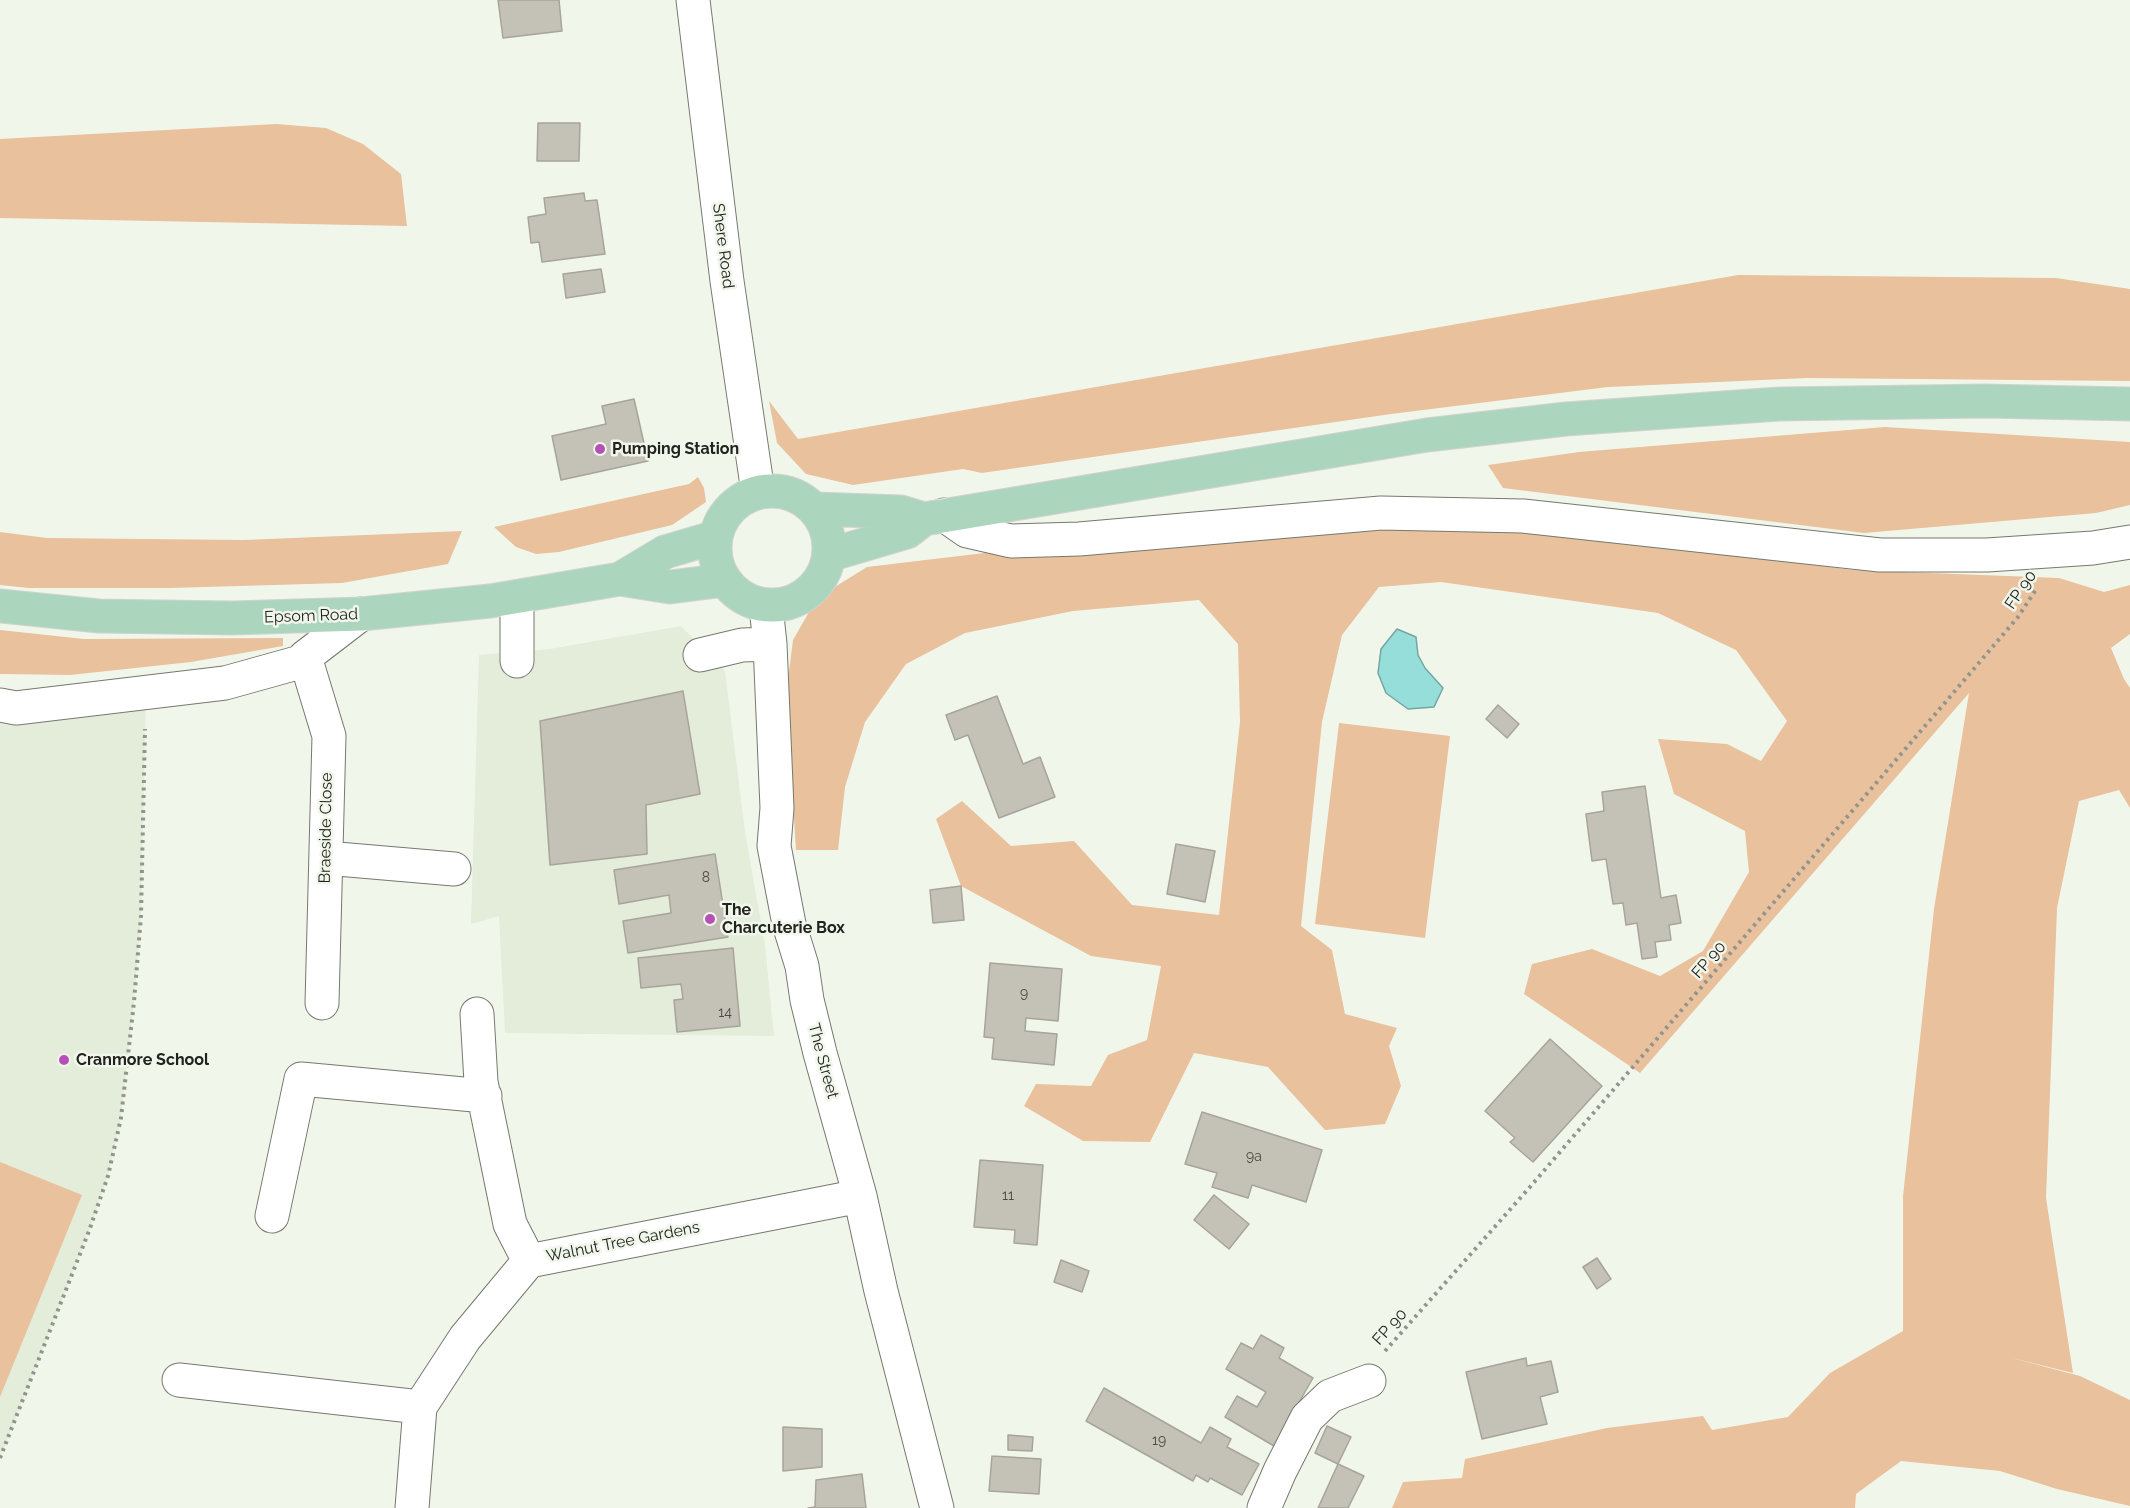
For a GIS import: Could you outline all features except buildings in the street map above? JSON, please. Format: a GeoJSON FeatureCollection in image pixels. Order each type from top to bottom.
{"type":"FeatureCollection","features":[{"type":"Feature","properties":{"kind":"main road"},"geometry":{"type":"LineString","coordinates":[[815,509],[901,512],[934,517],[1427,435],[1566,419],[1779,404],[1984,401],[2130,404]]}},
{"type":"Feature","properties":{"kind":"main road"},"geometry":{"type":"LineString","coordinates":[[781,491],[800,498],[815,509],[826,525],[830,544],[828,566],[818,584],[802,598],[782,605],[766,607],[740,596],[724,580],[716,560],[716,537],[724,516],[744,496],[758,492],[781,491]]}},
{"type":"Feature","properties":{"kind":"main road"},"geometry":{"type":"LineString","coordinates":[[829,555],[907,532],[934,517]]}},
{"type":"Feature","properties":{"kind":"main road","name":"Epsom Road"},"geometry":{"type":"LineString","coordinates":[[620,579],[665,552],[716,537]]}},
{"type":"Feature","properties":{"kind":"main road","name":"Epsom Road"},"geometry":{"type":"LineString","coordinates":[[0,606],[99,616],[232,618],[361,614],[490,601],[620,579],[670,587],[724,580]]}},
{"type":"Feature","properties":{"kind":"street","name":"Shere Road"},"geometry":{"type":"LineString","coordinates":[[693,0],[727,281],[758,492]]}},
{"type":"Feature","properties":{"kind":"street"},"geometry":{"type":"LineString","coordinates":[[934,517],[967,531],[1011,541],[1080,539],[1381,513],[1523,516],[1880,555],[1987,555],[2093,548],[2130,542]]}},
{"type":"Feature","properties":{"kind":"street"},"geometry":{"type":"LineString","coordinates":[[517,597],[517,660]]}},
{"type":"Feature","properties":{"kind":"street","name":"The Street"},"geometry":{"type":"LineString","coordinates":[[766,607],[770,644],[777,808],[774,846],[789,924],[802,966],[807,1000],[860,1196],[881,1291],[937,1508]]}},
{"type":"Feature","properties":{"kind":"street"},"geometry":{"type":"LineString","coordinates":[[0,705],[16,708],[225,684],[304,661],[305,657],[361,614]]}},
{"type":"Feature","properties":{"kind":"street"},"geometry":{"type":"LineString","coordinates":[[700,655],[741,645],[770,644]]}},
{"type":"Feature","properties":{"kind":"street","name":"Braeside Close"},"geometry":{"type":"LineString","coordinates":[[305,657],[329,736],[322,1003]]}},
{"type":"Feature","properties":{"kind":"street"},"geometry":{"type":"LineString","coordinates":[[326,858],[454,869]]}},
{"type":"Feature","properties":{"kind":"street"},"geometry":{"type":"LineString","coordinates":[[477,1014],[481,1082],[510,1224],[529,1261]]}},
{"type":"Feature","properties":{"kind":"street"},"geometry":{"type":"LineString","coordinates":[[272,1216],[301,1079],[484,1096]]}},
{"type":"Feature","properties":{"kind":"street","name":"Walnut Tree Gardens"},"geometry":{"type":"LineString","coordinates":[[412,1508],[420,1407],[465,1338],[529,1261],[860,1196]]}},
{"type":"Feature","properties":{"kind":"street"},"geometry":{"type":"LineString","coordinates":[[179,1380],[420,1407]]}},
{"type":"Feature","properties":{"kind":"street"},"geometry":{"type":"LineString","coordinates":[[1264,1508],[1307,1418],[1330,1396],[1369,1381]]}},
{"type":"Feature","properties":{"kind":"path","name":"FP 90"},"geometry":{"type":"LineString","coordinates":[[1369,1381],[1378,1359],[1530,1187],[2018,617],[2062,550]]}},
{"type":"Feature","properties":{"kind":"path"},"geometry":{"type":"LineString","coordinates":[[0,1458],[89,1231],[108,1176],[121,1118],[141,916],[146,692]]}},
{"type":"Feature","properties":{"kind":"shaded area"},"geometry":{"type":"Polygon","coordinates":[[[276,124],[326,128],[363,144],[401,174],[407,226],[0,218],[0,139],[276,124]]]}},
{"type":"Feature","properties":{"kind":"shaded area"},"geometry":{"type":"Polygon","coordinates":[[[1738,275],[2056,278],[2130,289],[2130,381],[1806,378],[1608,387],[1391,414],[982,473],[963,469],[853,485],[806,474],[777,443],[769,401],[798,439],[1738,275]]]}},
{"type":"Feature","properties":{"kind":"shaded area"},"geometry":{"type":"Polygon","coordinates":[[[1885,427],[2130,442],[2130,505],[2096,513],[1864,533],[1503,488],[1488,465],[1579,452],[1885,427]]]}},
{"type":"Feature","properties":{"kind":"shaded area"},"geometry":{"type":"Polygon","coordinates":[[[698,477],[704,488],[706,502],[672,525],[559,552],[536,554],[516,547],[494,527],[689,484],[698,477]]]}},
{"type":"Feature","properties":{"kind":"shaded area"},"geometry":{"type":"Polygon","coordinates":[[[1431,522],[1536,528],[1852,570],[2059,578],[2104,592],[2130,585],[2130,634],[2111,648],[2130,688],[2130,808],[2119,790],[2079,801],[2057,908],[2046,1198],[2073,1373],[2008,1357],[2080,1376],[2130,1400],[2130,1506],[2057,1489],[2000,1471],[1901,1461],[1856,1494],[1855,1508],[1392,1508],[1403,1482],[1462,1478],[1465,1459],[1607,1428],[1703,1416],[1712,1430],[1788,1417],[1830,1373],[1903,1331],[1903,1196],[1934,909],[1969,693],[1640,1073],[1524,994],[1532,964],[1592,949],[1660,976],[1703,951],[1749,872],[1745,831],[1674,794],[1658,739],[1727,744],[1761,761],[1787,721],[1736,650],[1658,613],[1441,582],[1379,587],[1342,635],[1322,722],[1301,926],[1332,950],[1345,1014],[1397,1028],[1389,1046],[1401,1086],[1385,1124],[1325,1130],[1268,1067],[1194,1053],[1150,1142],[1083,1141],[1024,1106],[1036,1084],[1091,1086],[1108,1055],[1147,1040],[1161,966],[1091,956],[961,886],[936,819],[962,801],[1011,846],[1074,841],[1132,905],[1219,915],[1240,722],[1238,644],[1199,600],[1073,611],[965,633],[906,664],[865,722],[845,787],[838,850],[796,850],[786,695],[793,640],[817,598],[867,567],[1001,551],[1431,522]]]}},
{"type":"Feature","properties":{"kind":"shaded area"},"geometry":{"type":"Polygon","coordinates":[[[462,531],[448,564],[342,583],[170,588],[29,588],[0,585],[0,532],[47,538],[244,540],[462,531]]]}},
{"type":"Feature","properties":{"kind":"shaded area"},"geometry":{"type":"Polygon","coordinates":[[[681,626],[725,671],[745,832],[765,945],[774,1036],[505,1033],[499,916],[471,924],[479,655],[550,649],[681,626]]]}},
{"type":"Feature","properties":{"kind":"shaded area"},"geometry":{"type":"Polygon","coordinates":[[[0,630],[84,639],[283,638],[283,646],[191,662],[70,675],[0,674],[0,630]]]}},
{"type":"Feature","properties":{"kind":"shaded area","name":"Cranmore School"},"geometry":{"type":"Polygon","coordinates":[[[146,692],[141,916],[121,1118],[108,1176],[89,1231],[0,1458],[0,705],[146,692]]]}},
{"type":"Feature","properties":{"kind":"shaded area"},"geometry":{"type":"Polygon","coordinates":[[[1339,723],[1450,736],[1425,938],[1315,924],[1339,723]]]}},
{"type":"Feature","properties":{"kind":"shaded area"},"geometry":{"type":"Polygon","coordinates":[[[0,1162],[82,1195],[0,1397],[0,1162]]]}},
{"type":"Feature","properties":{"kind":"water"},"geometry":{"type":"Polygon","coordinates":[[[1397,629],[1416,637],[1418,655],[1425,668],[1443,688],[1434,707],[1408,709],[1386,693],[1378,673],[1381,649],[1397,629]]]}},
{"type":"Feature","properties":{"kind":"place","name":"Pumping Station"},"geometry":{"type":"Point","coordinates":[600,449]}},
{"type":"Feature","properties":{"kind":"place","name":"The Charcuterie Box"},"geometry":{"type":"Point","coordinates":[710,919]}},
{"type":"Feature","properties":{"kind":"place","name":"Cranmore School"},"geometry":{"type":"Point","coordinates":[64,1060]}}]}
